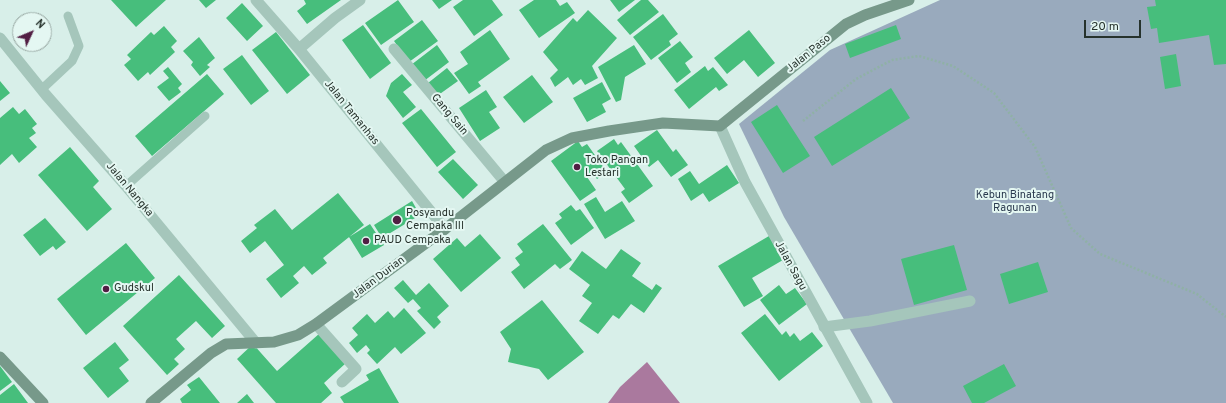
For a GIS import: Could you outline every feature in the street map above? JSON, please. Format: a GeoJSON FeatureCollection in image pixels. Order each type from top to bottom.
{"type":"FeatureCollection","features":[{"type":"Feature","properties":{"kind":"main road","name":"Jalan Paso"},"geometry":{"type":"LineString","coordinates":[[720,126],[846,24],[865,15],[908,0]]}},
{"type":"Feature","properties":{"kind":"main road","name":"Jalan Durian"},"geometry":{"type":"LineString","coordinates":[[151,403],[211,353],[226,344],[274,342],[298,335],[316,324],[445,229],[504,181],[546,150],[572,138],[609,130],[663,123],[720,126]]}},
{"type":"Feature","properties":{"kind":"main road"},"geometry":{"type":"LineString","coordinates":[[0,357],[43,403]]}},
{"type":"Feature","properties":{"kind":"street","name":"Jalan Tamanhas"},"geometry":{"type":"LineString","coordinates":[[256,0],[299,49],[445,229]]}},
{"type":"Feature","properties":{"kind":"street"},"geometry":{"type":"LineString","coordinates":[[299,49],[334,18],[360,0]]}},
{"type":"Feature","properties":{"kind":"street","name":"Jalan Nangka"},"geometry":{"type":"LineString","coordinates":[[0,38],[256,342]]}},
{"type":"Feature","properties":{"kind":"street","name":"Gang Sain"},"geometry":{"type":"LineString","coordinates":[[394,49],[504,181]]}},
{"type":"Feature","properties":{"kind":"street","name":"Jalan Sagu"},"geometry":{"type":"LineString","coordinates":[[720,126],[745,182],[867,403]]}},
{"type":"Feature","properties":{"kind":"street"},"geometry":{"type":"LineString","coordinates":[[824,327],[870,322],[970,301]]}},
{"type":"Feature","properties":{"kind":"street"},"geometry":{"type":"LineString","coordinates":[[316,324],[356,369],[342,382]]}},
{"type":"Feature","properties":{"kind":"lane"},"geometry":{"type":"LineString","coordinates":[[42,89],[72,61],[79,46],[68,16]]}},
{"type":"Feature","properties":{"kind":"lane"},"geometry":{"type":"LineString","coordinates":[[126,186],[205,116]]}},
{"type":"Feature","properties":{"kind":"path"},"geometry":{"type":"LineString","coordinates":[[803,121],[856,79],[892,60],[918,56],[952,66],[994,93],[1035,147],[1071,228],[1100,254],[1197,294],[1226,318]]}},
{"type":"Feature","properties":{"kind":"green space","name":"Kebun Binatang Ragunan"},"geometry":{"type":"Polygon","coordinates":[[[940,0],[1226,0],[1226,403],[893,403],[784,217],[739,124],[830,50],[940,0]]]}},
{"type":"Feature","properties":{"kind":"shaded area"},"geometry":{"type":"Polygon","coordinates":[[[647,362],[680,403],[608,403],[620,387],[647,362]]]}},
{"type":"Feature","properties":{"kind":"building"},"geometry":{"type":"Polygon","coordinates":[[[111,0],[166,0],[136,27],[111,0]]]}},
{"type":"Feature","properties":{"kind":"building"},"geometry":{"type":"Polygon","coordinates":[[[199,0],[216,0],[206,8],[199,0]]]}},
{"type":"Feature","properties":{"kind":"building"},"geometry":{"type":"Polygon","coordinates":[[[304,0],[341,0],[307,24],[297,11],[306,4],[304,0]]]}},
{"type":"Feature","properties":{"kind":"building"},"geometry":{"type":"Polygon","coordinates":[[[398,0],[414,22],[381,45],[365,23],[398,0]]]}},
{"type":"Feature","properties":{"kind":"building"},"geometry":{"type":"Polygon","coordinates":[[[432,0],[452,0],[439,9],[432,0]]]}},
{"type":"Feature","properties":{"kind":"building"},"geometry":{"type":"Polygon","coordinates":[[[463,0],[492,0],[503,15],[474,36],[453,7],[463,0]]]}},
{"type":"Feature","properties":{"kind":"building"},"geometry":{"type":"Polygon","coordinates":[[[534,0],[556,0],[560,6],[567,2],[575,13],[539,38],[519,10],[534,0]]]}},
{"type":"Feature","properties":{"kind":"building"},"geometry":{"type":"Polygon","coordinates":[[[610,0],[635,0],[619,12],[610,0]]]}},
{"type":"Feature","properties":{"kind":"building"},"geometry":{"type":"Polygon","coordinates":[[[641,0],[648,0],[659,12],[630,35],[617,20],[641,0]]]}},
{"type":"Feature","properties":{"kind":"building"},"geometry":{"type":"Polygon","coordinates":[[[1155,0],[1226,0],[1226,64],[1214,65],[1209,35],[1159,43],[1157,28],[1151,29],[1147,7],[1156,6],[1155,0]]]}},
{"type":"Feature","properties":{"kind":"building"},"geometry":{"type":"Polygon","coordinates":[[[242,3],[263,26],[247,41],[226,18],[242,3]]]}},
{"type":"Feature","properties":{"kind":"building"},"geometry":{"type":"Polygon","coordinates":[[[588,10],[617,38],[592,66],[598,78],[585,85],[581,79],[573,85],[568,77],[555,87],[550,78],[558,70],[543,52],[573,18],[577,22],[588,10]]]}},
{"type":"Feature","properties":{"kind":"building"},"geometry":{"type":"Polygon","coordinates":[[[663,14],[678,34],[669,41],[671,45],[651,60],[633,37],[663,14]]]}},
{"type":"Feature","properties":{"kind":"building"},"geometry":{"type":"Polygon","coordinates":[[[422,20],[438,41],[409,62],[394,41],[422,20]]]}},
{"type":"Feature","properties":{"kind":"building"},"geometry":{"type":"Polygon","coordinates":[[[363,25],[391,63],[370,79],[342,40],[363,25]]]}},
{"type":"Feature","properties":{"kind":"building"},"geometry":{"type":"Polygon","coordinates":[[[896,25],[901,39],[850,58],[845,44],[896,25]]]}},
{"type":"Feature","properties":{"kind":"building"},"geometry":{"type":"Polygon","coordinates":[[[164,26],[177,41],[171,47],[175,52],[150,75],[148,72],[138,81],[124,65],[131,59],[127,55],[151,32],[154,35],[164,26]]]}},
{"type":"Feature","properties":{"kind":"building"},"geometry":{"type":"Polygon","coordinates":[[[490,30],[510,59],[478,82],[481,86],[469,94],[454,73],[468,64],[460,52],[490,30]]]}},
{"type":"Feature","properties":{"kind":"building"},"geometry":{"type":"Polygon","coordinates":[[[749,30],[775,63],[758,77],[744,60],[727,74],[714,58],[749,30]]]}},
{"type":"Feature","properties":{"kind":"building"},"geometry":{"type":"Polygon","coordinates":[[[276,32],[310,75],[287,94],[252,50],[276,32]]]}},
{"type":"Feature","properties":{"kind":"building"},"geometry":{"type":"Polygon","coordinates":[[[199,37],[215,58],[207,65],[210,67],[200,76],[191,65],[193,62],[183,51],[199,37]]]}},
{"type":"Feature","properties":{"kind":"building"},"geometry":{"type":"Polygon","coordinates":[[[680,41],[693,57],[685,63],[691,72],[677,83],[658,58],[680,41]]]}},
{"type":"Feature","properties":{"kind":"building"},"geometry":{"type":"Polygon","coordinates":[[[437,45],[449,62],[424,81],[411,65],[437,45]]]}},
{"type":"Feature","properties":{"kind":"building"},"geometry":{"type":"Polygon","coordinates":[[[634,45],[646,64],[625,77],[621,100],[616,102],[598,67],[634,45]]]}},
{"type":"Feature","properties":{"kind":"building"},"geometry":{"type":"Polygon","coordinates":[[[1176,54],[1181,86],[1165,89],[1160,57],[1176,54]]]}},
{"type":"Feature","properties":{"kind":"building"},"geometry":{"type":"Polygon","coordinates":[[[242,55],[269,91],[251,105],[223,69],[242,55]]]}},
{"type":"Feature","properties":{"kind":"building"},"geometry":{"type":"Polygon","coordinates":[[[705,66],[708,71],[713,67],[728,85],[719,91],[716,87],[689,109],[674,90],[705,66]]]}},
{"type":"Feature","properties":{"kind":"building"},"geometry":{"type":"Polygon","coordinates":[[[168,67],[182,84],[178,88],[181,92],[169,101],[157,87],[169,78],[163,71],[168,67]]]}},
{"type":"Feature","properties":{"kind":"building"},"geometry":{"type":"Polygon","coordinates":[[[447,68],[458,81],[437,96],[428,83],[447,68]]]}},
{"type":"Feature","properties":{"kind":"building"},"geometry":{"type":"Polygon","coordinates":[[[207,74],[224,94],[152,156],[135,136],[207,74]]]}},
{"type":"Feature","properties":{"kind":"building"},"geometry":{"type":"Polygon","coordinates":[[[402,74],[412,85],[403,92],[416,107],[403,118],[386,96],[391,83],[402,74]]]}},
{"type":"Feature","properties":{"kind":"building"},"geometry":{"type":"Polygon","coordinates":[[[532,75],[553,102],[524,123],[503,97],[532,75]]]}},
{"type":"Feature","properties":{"kind":"building"},"geometry":{"type":"Polygon","coordinates":[[[0,81],[10,93],[0,101],[0,81]]]}},
{"type":"Feature","properties":{"kind":"building"},"geometry":{"type":"Polygon","coordinates":[[[602,82],[611,99],[602,104],[606,112],[587,122],[573,98],[602,82]]]}},
{"type":"Feature","properties":{"kind":"building"},"geometry":{"type":"Polygon","coordinates":[[[891,88],[910,118],[832,166],[814,137],[891,88]]]}},
{"type":"Feature","properties":{"kind":"building"},"geometry":{"type":"Polygon","coordinates":[[[486,90],[497,107],[489,112],[500,128],[480,141],[459,108],[486,90]]]}},
{"type":"Feature","properties":{"kind":"building"},"geometry":{"type":"Polygon","coordinates":[[[777,105],[810,156],[783,173],[751,122],[777,105]]]}},
{"type":"Feature","properties":{"kind":"building"},"geometry":{"type":"Polygon","coordinates":[[[13,107],[19,114],[25,109],[37,124],[32,128],[36,133],[29,138],[37,147],[19,163],[12,154],[0,165],[0,118],[13,107]]]}},
{"type":"Feature","properties":{"kind":"building"},"geometry":{"type":"Polygon","coordinates":[[[421,109],[456,152],[437,167],[402,123],[421,109]]]}},
{"type":"Feature","properties":{"kind":"building"},"geometry":{"type":"Polygon","coordinates":[[[657,130],[673,152],[676,149],[688,165],[671,177],[658,160],[649,167],[634,146],[657,130]]]}},
{"type":"Feature","properties":{"kind":"building"},"geometry":{"type":"Polygon","coordinates":[[[614,139],[618,145],[621,142],[653,186],[629,203],[621,192],[625,189],[597,151],[614,139]]]}},
{"type":"Feature","properties":{"kind":"building"},"geometry":{"type":"Polygon","coordinates":[[[578,141],[582,147],[587,144],[607,172],[597,179],[592,173],[587,177],[596,190],[580,201],[551,161],[578,141]]]}},
{"type":"Feature","properties":{"kind":"building"},"geometry":{"type":"Polygon","coordinates":[[[70,147],[99,181],[93,187],[112,209],[87,231],[38,175],[70,147]]]}},
{"type":"Feature","properties":{"kind":"building"},"geometry":{"type":"Polygon","coordinates":[[[453,159],[478,185],[463,199],[438,172],[453,159]]]}},
{"type":"Feature","properties":{"kind":"building"},"geometry":{"type":"Polygon","coordinates":[[[727,165],[739,183],[709,202],[703,193],[691,201],[678,179],[690,171],[699,184],[727,165]]]}},
{"type":"Feature","properties":{"kind":"building"},"geometry":{"type":"Polygon","coordinates":[[[338,193],[364,225],[323,258],[327,263],[312,275],[304,266],[293,276],[299,283],[281,298],[266,279],[284,265],[265,241],[250,253],[241,241],[257,228],[254,225],[275,209],[292,230],[338,193]]]}},
{"type":"Feature","properties":{"kind":"building"},"geometry":{"type":"Polygon","coordinates":[[[596,197],[605,212],[622,201],[635,221],[605,239],[584,204],[596,197]]]}},
{"type":"Feature","properties":{"kind":"building","name":"Posyandu Cempaka III"},"geometry":{"type":"Polygon","coordinates":[[[412,201],[420,215],[382,238],[374,225],[412,201]]]}},
{"type":"Feature","properties":{"kind":"building"},"geometry":{"type":"Polygon","coordinates":[[[571,205],[576,211],[580,209],[594,228],[571,245],[555,223],[562,218],[559,214],[571,205]]]}},
{"type":"Feature","properties":{"kind":"building"},"geometry":{"type":"Polygon","coordinates":[[[45,218],[66,242],[56,250],[53,246],[40,256],[23,235],[45,218]]]}},
{"type":"Feature","properties":{"kind":"building","name":"PAUD Cempaka"},"geometry":{"type":"Polygon","coordinates":[[[370,224],[384,245],[362,258],[349,237],[370,224]]]}},
{"type":"Feature","properties":{"kind":"building"},"geometry":{"type":"Polygon","coordinates":[[[543,224],[572,260],[560,269],[555,264],[524,289],[511,272],[520,265],[515,258],[523,252],[517,244],[543,224]]]}},
{"type":"Feature","properties":{"kind":"building"},"geometry":{"type":"Polygon","coordinates":[[[480,234],[501,258],[461,292],[433,259],[457,238],[465,247],[480,234]]]}},
{"type":"Feature","properties":{"kind":"building"},"geometry":{"type":"Polygon","coordinates":[[[769,236],[783,260],[752,278],[763,296],[744,307],[718,266],[769,236]]]}},
{"type":"Feature","properties":{"kind":"building","name":"Gudskul"},"geometry":{"type":"Polygon","coordinates":[[[126,243],[155,278],[86,335],[57,299],[126,243]]]}},
{"type":"Feature","properties":{"kind":"building"},"geometry":{"type":"Polygon","coordinates":[[[954,245],[967,290],[914,305],[901,259],[954,245]]]}},
{"type":"Feature","properties":{"kind":"building"},"geometry":{"type":"Polygon","coordinates":[[[621,249],[641,263],[632,276],[652,290],[656,284],[662,288],[644,313],[631,304],[619,319],[613,315],[598,334],[579,321],[592,303],[582,296],[590,285],[569,269],[582,251],[606,269],[621,249]]]}},
{"type":"Feature","properties":{"kind":"building"},"geometry":{"type":"Polygon","coordinates":[[[1038,262],[1048,292],[1009,304],[1000,274],[1038,262]]]}},
{"type":"Feature","properties":{"kind":"building"},"geometry":{"type":"Polygon","coordinates":[[[179,275],[225,326],[212,338],[196,321],[176,339],[185,349],[174,359],[179,364],[167,375],[123,326],[179,275]]]}},
{"type":"Feature","properties":{"kind":"building"},"geometry":{"type":"Polygon","coordinates":[[[403,280],[416,295],[429,283],[449,306],[437,317],[441,322],[434,329],[417,311],[421,308],[413,299],[408,303],[394,288],[403,280]]]}},
{"type":"Feature","properties":{"kind":"building"},"geometry":{"type":"Polygon","coordinates":[[[779,285],[786,294],[795,288],[807,304],[779,325],[760,300],[779,285]]]}},
{"type":"Feature","properties":{"kind":"building"},"geometry":{"type":"Polygon","coordinates":[[[542,300],[584,352],[548,380],[539,369],[508,362],[511,349],[500,332],[542,300]]]}},
{"type":"Feature","properties":{"kind":"building"},"geometry":{"type":"Polygon","coordinates":[[[404,308],[426,333],[401,354],[395,347],[377,364],[367,353],[370,350],[366,345],[357,353],[349,343],[358,335],[352,328],[367,314],[375,323],[388,311],[394,318],[404,308]]]}},
{"type":"Feature","properties":{"kind":"building"},"geometry":{"type":"Polygon","coordinates":[[[765,314],[782,335],[786,331],[790,337],[794,333],[800,341],[812,332],[823,346],[779,381],[741,333],[765,314]]]}},
{"type":"Feature","properties":{"kind":"building"},"geometry":{"type":"Polygon","coordinates":[[[320,333],[346,363],[324,383],[332,393],[321,403],[276,403],[237,359],[253,344],[277,371],[320,333]]]}},
{"type":"Feature","properties":{"kind":"building"},"geometry":{"type":"Polygon","coordinates":[[[115,342],[129,360],[119,368],[129,381],[108,398],[83,368],[115,342]]]}},
{"type":"Feature","properties":{"kind":"building"},"geometry":{"type":"Polygon","coordinates":[[[1004,364],[1016,386],[984,403],[972,403],[963,386],[1004,364]]]}},
{"type":"Feature","properties":{"kind":"building"},"geometry":{"type":"Polygon","coordinates":[[[0,366],[12,382],[0,391],[0,366]]]}},
{"type":"Feature","properties":{"kind":"building"},"geometry":{"type":"Polygon","coordinates":[[[379,368],[399,403],[344,403],[340,397],[369,380],[366,375],[379,368]]]}},
{"type":"Feature","properties":{"kind":"building"},"geometry":{"type":"Polygon","coordinates":[[[199,377],[220,403],[182,403],[180,399],[191,390],[187,385],[199,377]]]}},
{"type":"Feature","properties":{"kind":"building"},"geometry":{"type":"Polygon","coordinates":[[[14,384],[28,403],[0,403],[0,395],[14,384]]]}},
{"type":"Feature","properties":{"kind":"building"},"geometry":{"type":"Polygon","coordinates":[[[247,394],[254,403],[237,403],[247,394]]]}},
{"type":"Feature","properties":{"kind":"place","name":"Toko Pangan Lestari"},"geometry":{"type":"Point","coordinates":[577,167]}},
{"type":"Feature","properties":{"kind":"place","name":"Posyandu Cempaka III"},"geometry":{"type":"Point","coordinates":[397,220]}},
{"type":"Feature","properties":{"kind":"place","name":"PAUD Cempaka"},"geometry":{"type":"Point","coordinates":[366,241]}},
{"type":"Feature","properties":{"kind":"place","name":"Gudskul"},"geometry":{"type":"Point","coordinates":[106,289]}}]}
